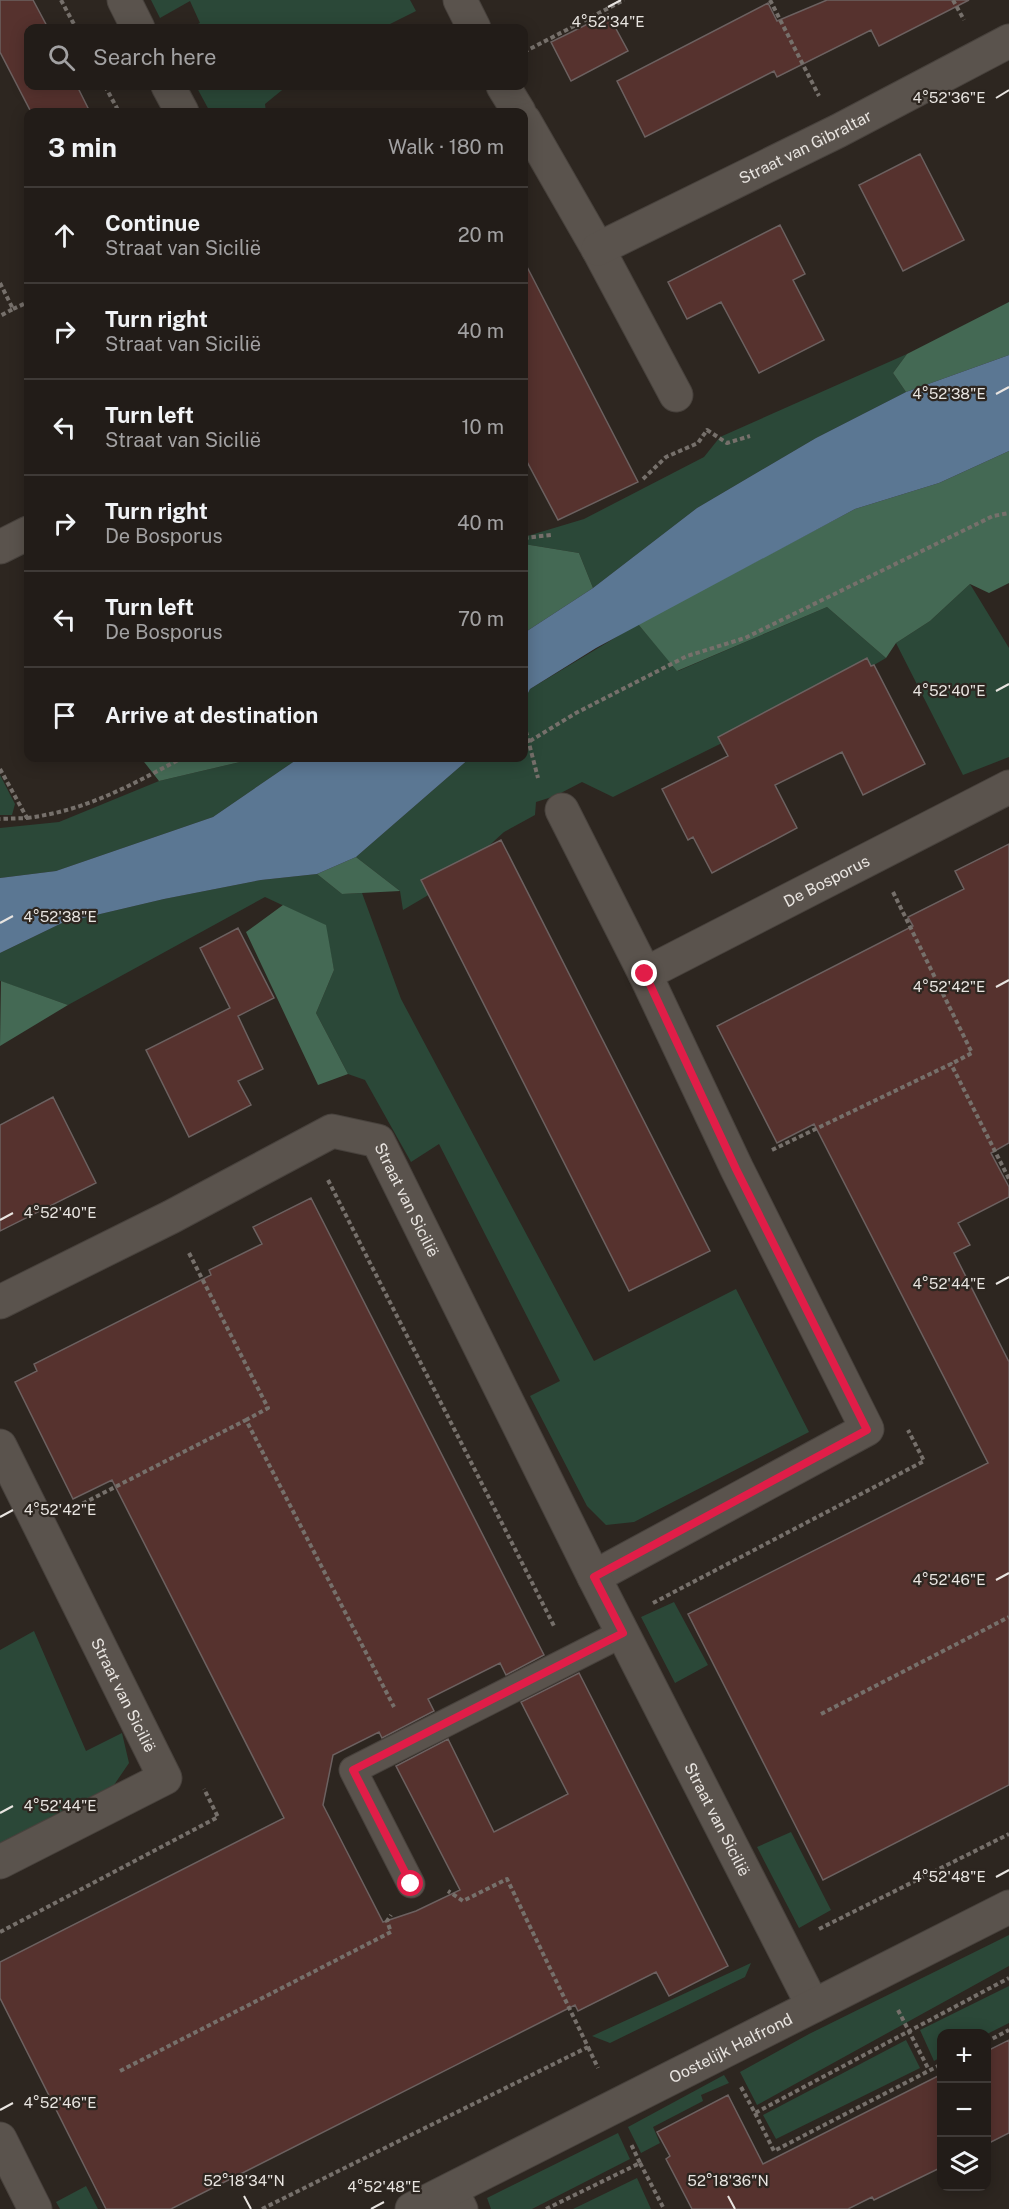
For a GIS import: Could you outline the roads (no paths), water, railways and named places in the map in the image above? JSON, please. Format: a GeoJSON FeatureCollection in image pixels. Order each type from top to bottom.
{"type":"FeatureCollection","features":[{"type":"Feature","properties":{"kind":"street"},"geometry":{"type":"LineString","coordinates":[[124,0],[136,24]]}},
{"type":"Feature","properties":{"kind":"street"},"geometry":{"type":"LineString","coordinates":[[460,0],[472,24]]}},
{"type":"Feature","properties":{"kind":"street","name":"Straat van Gibraltar"},"geometry":{"type":"LineString","coordinates":[[598,249],[838,131],[1009,41]]}},
{"type":"Feature","properties":{"kind":"street"},"geometry":{"type":"LineString","coordinates":[[170,90],[180,108]]}},
{"type":"Feature","properties":{"kind":"street"},"geometry":{"type":"LineString","coordinates":[[506,90],[517,108]]}},
{"type":"Feature","properties":{"kind":"street"},"geometry":{"type":"LineString","coordinates":[[528,127],[598,249],[676,395]]}},
{"type":"Feature","properties":{"kind":"street"},"geometry":{"type":"LineString","coordinates":[[0,547],[24,535]]}},
{"type":"Feature","properties":{"kind":"street","name":"De Bosporus"},"geometry":{"type":"LineString","coordinates":[[645,974],[1009,787]]}},
{"type":"Feature","properties":{"kind":"street"},"geometry":{"type":"LineString","coordinates":[[562,810],[645,974],[736,1169],[867,1430],[594,1577]]}},
{"type":"Feature","properties":{"kind":"street","name":"Straat van Sicilië"},"geometry":{"type":"LineString","coordinates":[[0,1302],[171,1217],[333,1131],[378,1141],[594,1577],[785,1946],[813,2006]]}},
{"type":"Feature","properties":{"kind":"street","name":"Straat van Sicilië"},"geometry":{"type":"LineString","coordinates":[[0,1446],[42,1526],[165,1779],[0,1862]]}},
{"type":"Feature","properties":{"kind":"street","name":"Oostelijk Halfrond"},"geometry":{"type":"LineString","coordinates":[[412,2209],[459,2199],[612,2106],[1009,1908]]}},
{"type":"Feature","properties":{"kind":"street"},"geometry":{"type":"LineString","coordinates":[[0,2139],[34,2209]]}},
{"type":"Feature","properties":{"kind":"lane"},"geometry":{"type":"LineString","coordinates":[[411,1884],[353,1770],[623,1633]]}},
{"type":"Feature","properties":{"kind":"water"},"geometry":{"type":"Polygon","coordinates":[[[1009,355],[1009,451],[939,483],[855,509],[596,648],[530,689],[528,693],[528,630],[593,588],[697,508],[816,438],[906,392],[1009,355]]]}},
{"type":"Feature","properties":{"kind":"water"},"geometry":{"type":"Polygon","coordinates":[[[293,762],[465,762],[356,857],[317,874],[261,880],[164,899],[62,923],[0,953],[0,878],[56,871],[213,817],[293,762]]]}}]}
